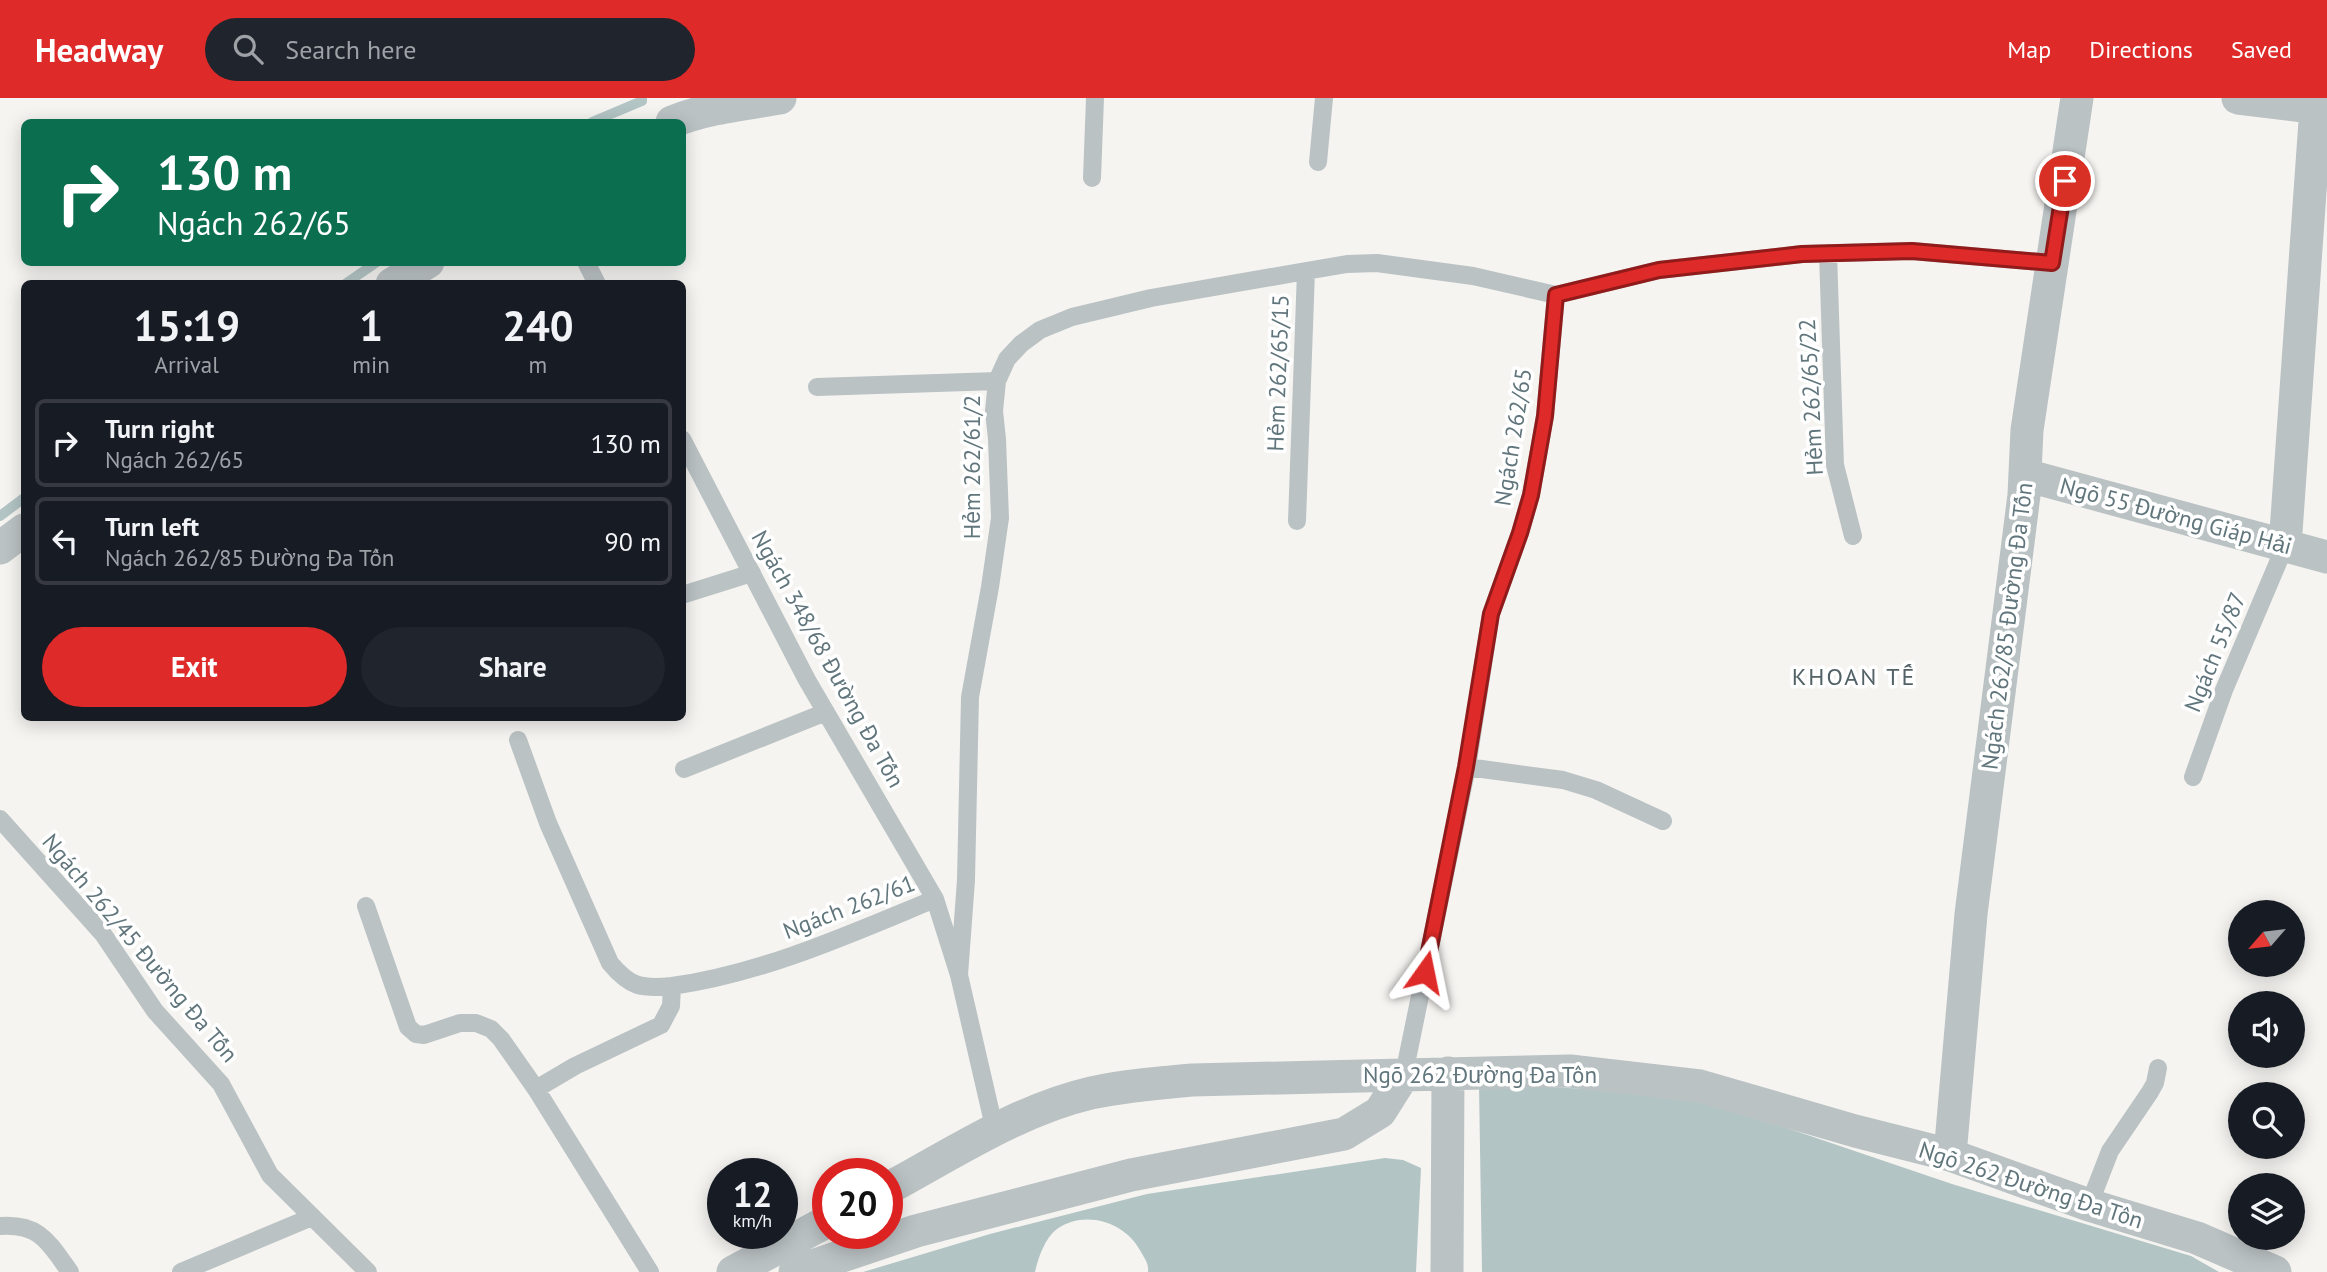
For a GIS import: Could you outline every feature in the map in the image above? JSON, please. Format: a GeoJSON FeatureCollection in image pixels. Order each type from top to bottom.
{"type":"FeatureCollection","features":[{"type":"Feature","properties":{"kind":"street"},"geometry":{"type":"LineString","coordinates":[[683,112],[780,98]]}},
{"type":"Feature","properties":{"kind":"street","name":"Ngách 262/85 Đường Đa Tốn"},"geometry":{"type":"LineString","coordinates":[[1950,1155],[1971,914],[2024,495],[2027,430],[2077,98]]}},
{"type":"Feature","properties":{"kind":"street"},"geometry":{"type":"LineString","coordinates":[[2238,98],[2321,108],[2286,546]]}},
{"type":"Feature","properties":{"kind":"street"},"geometry":{"type":"LineString","coordinates":[[399,280],[421,266]]}},
{"type":"Feature","properties":{"kind":"street","name":"Ngõ 55 Đường Giáp Hải"},"geometry":{"type":"LineString","coordinates":[[2025,475],[2327,557]]}},
{"type":"Feature","properties":{"kind":"street"},"geometry":{"type":"LineString","coordinates":[[0,548],[21,532]]}},
{"type":"Feature","properties":{"kind":"street","name":"Ngõ 262 Đường Đa Tôn"},"geometry":{"type":"LineString","coordinates":[[903,1180],[995,1130],[1041,1109],[1089,1094],[1139,1084],[1192,1080],[1570,1071],[1700,1086],[1855,1131],[1950,1155],[2089,1205],[2197,1238],[2275,1272]]}},
{"type":"Feature","properties":{"kind":"street"},"geometry":{"type":"LineString","coordinates":[[1447,1272],[1448,1073]]}},
{"type":"Feature","properties":{"kind":"street"},"geometry":{"type":"LineString","coordinates":[[795,1272],[916,1231],[1131,1175],[1344,1134],[1380,1112],[1404,1074]]}},
{"type":"Feature","properties":{"kind":"street"},"geometry":{"type":"LineString","coordinates":[[733,1272],[812,1230]]}},
{"type":"Feature","properties":{"kind":"lane"},"geometry":{"type":"LineString","coordinates":[[1093,178],[1095,98]]}},
{"type":"Feature","properties":{"kind":"lane"},"geometry":{"type":"LineString","coordinates":[[1318,162],[1324,98]]}},
{"type":"Feature","properties":{"kind":"lane"},"geometry":{"type":"LineString","coordinates":[[1556,295],[1659,270],[1828,253],[1912,251],[2052,263]]}},
{"type":"Feature","properties":{"kind":"lane","name":"Hẻm 262/65/22"},"geometry":{"type":"LineString","coordinates":[[1828,253],[1835,466],[1853,536]]}},
{"type":"Feature","properties":{"kind":"lane","name":"Hẻm 262/65/15"},"geometry":{"type":"LineString","coordinates":[[1297,521],[1306,271],[1348,264],[1377,263],[1473,276],[1556,295]]}},
{"type":"Feature","properties":{"kind":"lane","name":"Hẻm 262/61/2"},"geometry":{"type":"LineString","coordinates":[[959,975],[966,880],[970,697],[1000,518],[994,411],[997,382],[1007,359],[1040,330],[1072,317],[1151,298],[1306,271]]}},
{"type":"Feature","properties":{"kind":"lane","name":"Ngách 262/65"},"geometry":{"type":"LineString","coordinates":[[1404,1074],[1466,767],[1491,614],[1531,495],[1545,416],[1556,295]]}},
{"type":"Feature","properties":{"kind":"lane"},"geometry":{"type":"LineString","coordinates":[[817,387],[997,382]]}},
{"type":"Feature","properties":{"kind":"lane","name":"Ngách 348/68 Đường Đa Tốn"},"geometry":{"type":"LineString","coordinates":[[686,447],[807,680],[935,899]]}},
{"type":"Feature","properties":{"kind":"lane","name":"Ngách 55/87"},"geometry":{"type":"LineString","coordinates":[[2193,778],[2224,690],[2286,546]]}},
{"type":"Feature","properties":{"kind":"lane"},"geometry":{"type":"LineString","coordinates":[[686,593],[752,573]]}},
{"type":"Feature","properties":{"kind":"lane"},"geometry":{"type":"LineString","coordinates":[[684,769],[826,712]]}},
{"type":"Feature","properties":{"kind":"lane","name":"Ngách 262/61"},"geometry":{"type":"LineString","coordinates":[[518,740],[548,824],[610,963],[622,977],[636,986],[672,986],[796,955],[935,899],[959,975],[995,1130]]}},
{"type":"Feature","properties":{"kind":"lane"},"geometry":{"type":"LineString","coordinates":[[1466,767],[1563,780],[1596,790],[1663,821]]}},
{"type":"Feature","properties":{"kind":"lane","name":"Ngách 262/45 Đường Đa Tốn"},"geometry":{"type":"LineString","coordinates":[[0,819],[103,934],[155,1011],[222,1084],[270,1175],[368,1272]]}},
{"type":"Feature","properties":{"kind":"lane"},"geometry":{"type":"LineString","coordinates":[[366,905],[408,1027],[416,1034],[424,1035],[460,1023],[475,1023],[491,1029],[501,1039],[536,1089],[650,1272]]}},
{"type":"Feature","properties":{"kind":"lane"},"geometry":{"type":"LineString","coordinates":[[536,1089],[575,1066],[661,1025],[671,1006],[672,986]]}},
{"type":"Feature","properties":{"kind":"lane"},"geometry":{"type":"LineString","coordinates":[[2089,1205],[2110,1151],[2150,1092],[2158,1069]]}},
{"type":"Feature","properties":{"kind":"lane"},"geometry":{"type":"LineString","coordinates":[[181,1272],[312,1217]]}},
{"type":"Feature","properties":{"kind":"lane"},"geometry":{"type":"LineString","coordinates":[[0,1226],[30,1228],[54,1249],[70,1272]]}},
{"type":"Feature","properties":{"kind":"shaded area"},"geometry":{"type":"Polygon","coordinates":[[[1479,1085],[1681,1092],[1952,1184],[2191,1256],[2219,1272],[1482,1272],[1479,1085]]]}},
{"type":"Feature","properties":{"kind":"shaded area"},"geometry":{"type":"Polygon","coordinates":[[[1385,1158],[1403,1160],[1421,1168],[1416,1272],[1148,1272],[1144,1257],[1125,1233],[1104,1222],[1080,1220],[1068,1223],[1053,1233],[1043,1249],[1035,1272],[863,1272],[990,1234],[1147,1194],[1385,1158]]]}},
{"type":"Feature","properties":{"kind":"waterway"},"geometry":{"type":"LineString","coordinates":[[599,119],[642,101],[642,98]]}},
{"type":"Feature","properties":{"kind":"waterway"},"geometry":{"type":"LineString","coordinates":[[351,280],[371,266]]}},
{"type":"Feature","properties":{"kind":"waterway"},"geometry":{"type":"LineString","coordinates":[[0,516],[21,500]]}},
{"type":"Feature","properties":{"kind":"district","name":"KHOAN TẾ"},"geometry":{"type":"Point","coordinates":[1854,677]}},
{"type":"Feature","properties":{"kind":"route"},"geometry":{"type":"LineString","coordinates":[[1425,972],[1466,767],[1491,614],[1531,495],[1545,416],[1556,295],[1659,270],[1802,254],[1912,251],[2052,263],[2065,181]]}}]}
